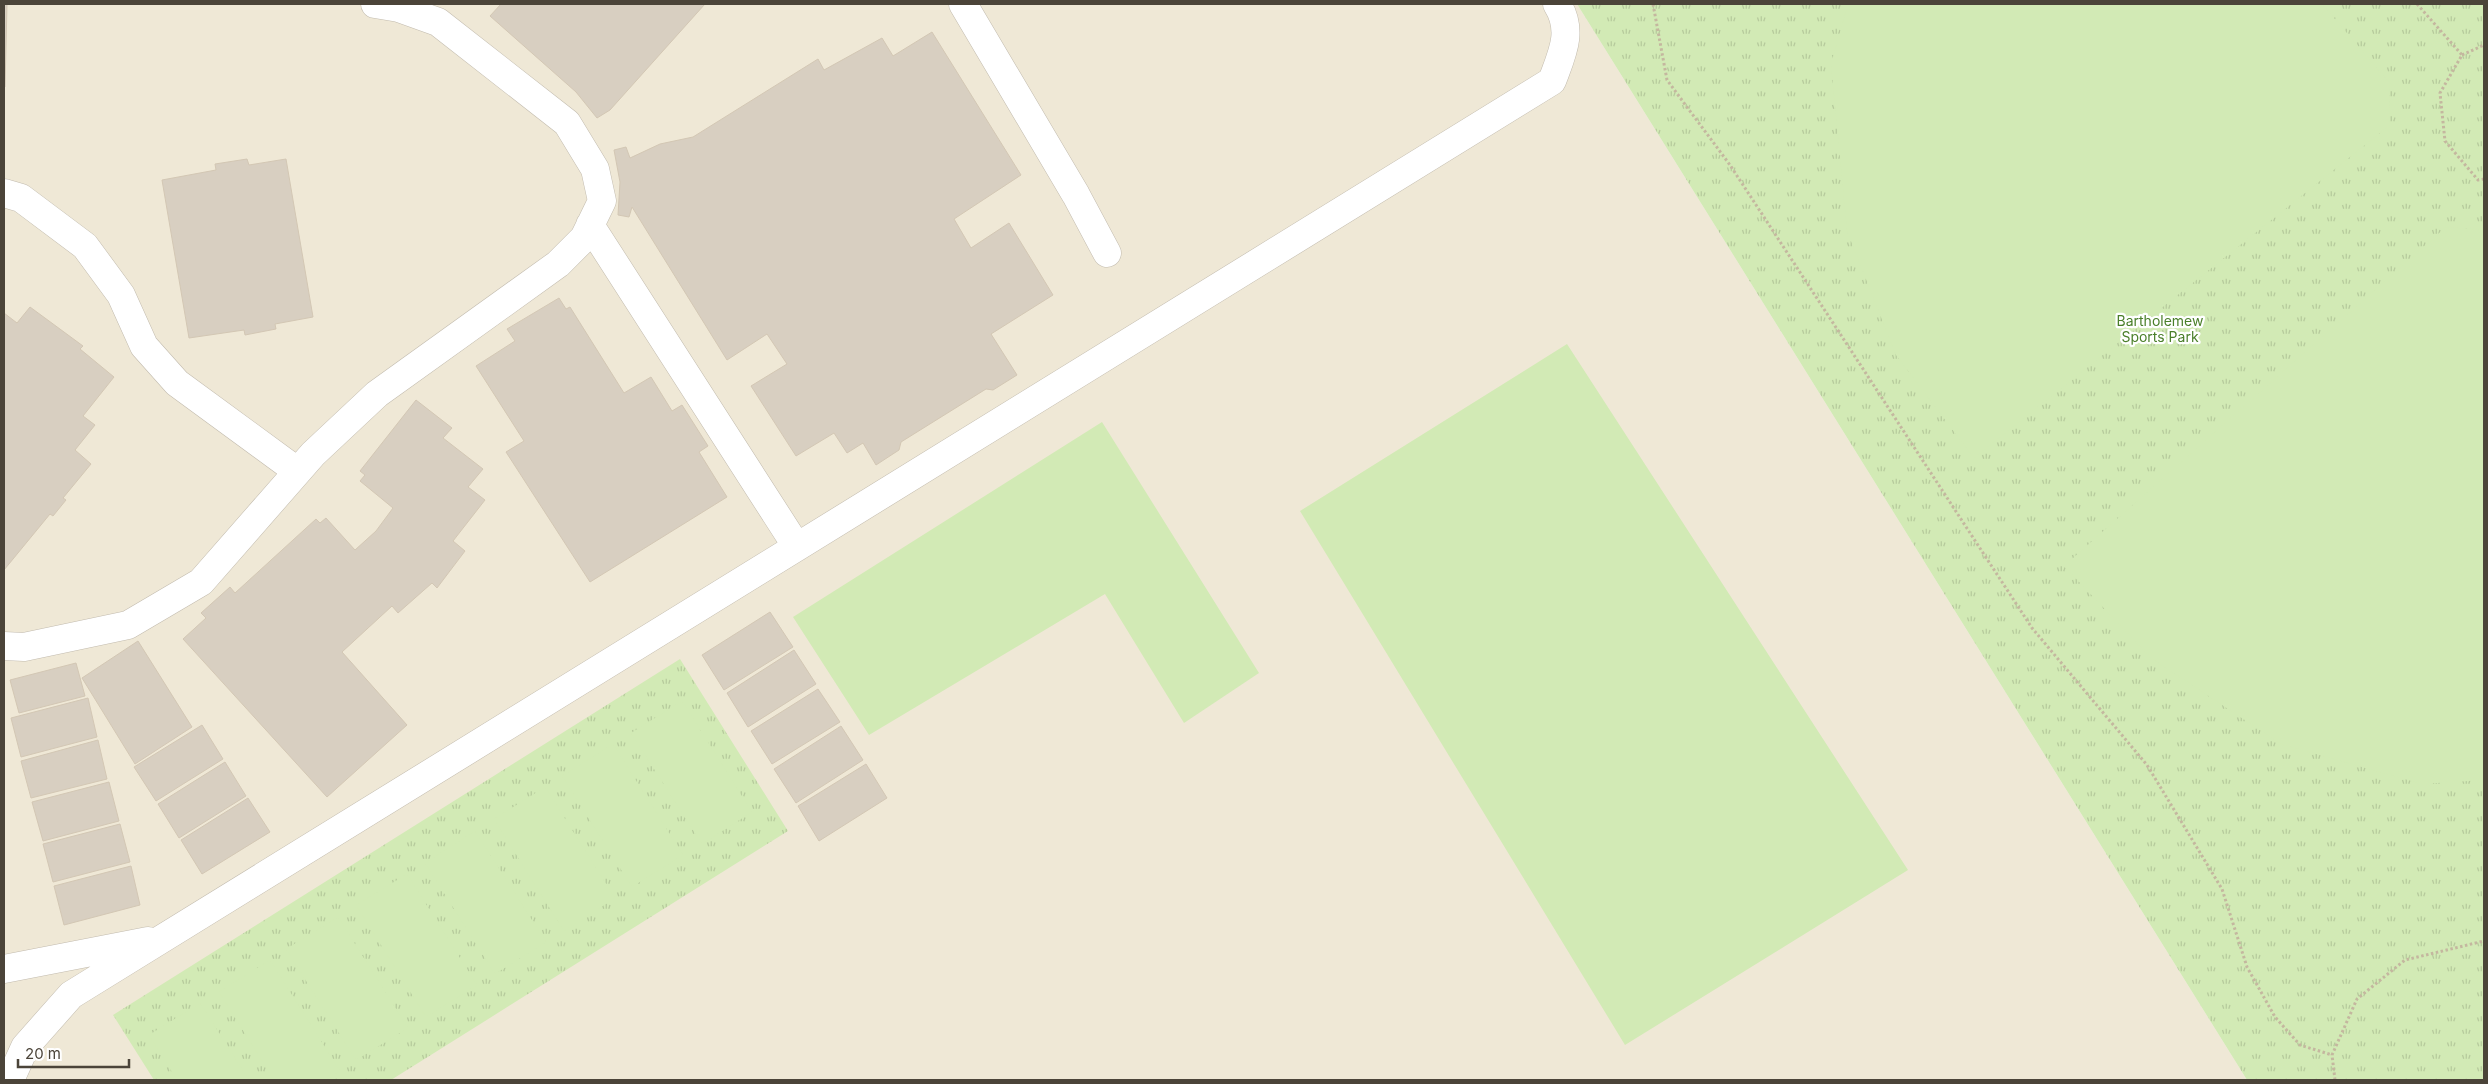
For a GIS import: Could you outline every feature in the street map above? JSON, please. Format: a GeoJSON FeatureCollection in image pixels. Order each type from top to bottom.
{"type":"FeatureCollection","features":[{"type":"Feature","properties":{"kind":"lane"},"geometry":{"type":"LineString","coordinates":[[4,646],[24,647],[128,625],[201,582],[297,471],[377,394],[558,264],[584,238],[602,201],[595,170],[567,123],[438,22],[399,8],[375,4]]}},
{"type":"Feature","properties":{"kind":"lane"},"geometry":{"type":"LineString","coordinates":[[963,4],[1076,195],[1107,254]]}},
{"type":"Feature","properties":{"kind":"lane"},"geometry":{"type":"LineString","coordinates":[[10,1080],[25,1047],[71,995],[1552,81],[1565,45],[1565,17],[1557,4]]}},
{"type":"Feature","properties":{"kind":"lane"},"geometry":{"type":"LineString","coordinates":[[4,193],[21,198],[85,246],[121,295],[144,346],[177,383],[297,471]]}},
{"type":"Feature","properties":{"kind":"lane"},"geometry":{"type":"LineString","coordinates":[[590,226],[797,547]]}},
{"type":"Feature","properties":{"kind":"lane"},"geometry":{"type":"LineString","coordinates":[[4,969],[164,937]]}},
{"type":"Feature","properties":{"kind":"path"},"geometry":{"type":"LineString","coordinates":[[1653,4],[1667,80],[1730,166],[2032,628],[2147,765],[2222,889],[2248,968],[2275,1018],[2300,1046],[2332,1055]]}},
{"type":"Feature","properties":{"kind":"path"},"geometry":{"type":"LineString","coordinates":[[2417,4],[2462,55]]}},
{"type":"Feature","properties":{"kind":"path"},"geometry":{"type":"LineString","coordinates":[[2484,45],[2462,55],[2440,93],[2445,142],[2478,180],[2484,179]]}},
{"type":"Feature","properties":{"kind":"path"},"geometry":{"type":"LineString","coordinates":[[2335,1080],[2332,1055],[2357,999],[2405,960],[2484,941]]}},
{"type":"Feature","properties":{"kind":"shaded area"},"geometry":{"type":"Polygon","coordinates":[[[4,4],[1577,4],[2247,1080],[4,1080],[4,4]]]}},
{"type":"Feature","properties":{"kind":"green space","name":"Bartholemew Sports Park"},"geometry":{"type":"Polygon","coordinates":[[[1577,4],[2484,4],[2484,1080],[2247,1080],[1577,4]]]}},
{"type":"Feature","properties":{"kind":"green space"},"geometry":{"type":"Polygon","coordinates":[[[1848,4],[2322,4],[2389,82],[2390,125],[1974,458],[1896,355],[1847,231],[1831,64],[1848,4]]]}},
{"type":"Feature","properties":{"kind":"green space"},"geometry":{"type":"Polygon","coordinates":[[[2446,227],[2484,230],[2484,780],[2422,784],[2281,744],[2151,658],[2064,566],[2446,227]]]}},
{"type":"Feature","properties":{"kind":"green space"},"geometry":{"type":"Polygon","coordinates":[[[1567,344],[1908,870],[1625,1045],[1300,511],[1567,344]]]}},
{"type":"Feature","properties":{"kind":"green space"},"geometry":{"type":"Polygon","coordinates":[[[1102,422],[1259,673],[1184,723],[1105,594],[869,735],[793,617],[1102,422]]]}},
{"type":"Feature","properties":{"kind":"green space"},"geometry":{"type":"Polygon","coordinates":[[[680,659],[788,831],[391,1080],[154,1080],[113,1015],[680,659]]]}},
{"type":"Feature","properties":{"kind":"green space"},"geometry":{"type":"Polygon","coordinates":[[[682,701],[752,812],[702,844],[631,733],[682,701]]]}},
{"type":"Feature","properties":{"kind":"green space"},"geometry":{"type":"Polygon","coordinates":[[[613,744],[683,855],[632,887],[562,776],[613,744]]]}},
{"type":"Feature","properties":{"kind":"green space"},"geometry":{"type":"Polygon","coordinates":[[[545,787],[615,898],[564,931],[494,819],[545,787]]]}},
{"type":"Feature","properties":{"kind":"green space"},"geometry":{"type":"Polygon","coordinates":[[[475,831],[546,942],[495,974],[425,863],[475,831]]]}},
{"type":"Feature","properties":{"kind":"green space"},"geometry":{"type":"Polygon","coordinates":[[[407,874],[477,985],[426,1017],[356,905],[407,874]]]}},
{"type":"Feature","properties":{"kind":"green space"},"geometry":{"type":"Polygon","coordinates":[[[338,917],[408,1028],[356,1060],[286,949],[338,917]]]}},
{"type":"Feature","properties":{"kind":"green space"},"geometry":{"type":"Polygon","coordinates":[[[270,960],[340,1071],[326,1080],[274,1080],[219,992],[270,960]]]}},
{"type":"Feature","properties":{"kind":"green space"},"geometry":{"type":"Polygon","coordinates":[[[200,1003],[249,1080],[177,1080],[149,1035],[200,1003]]]}},
{"type":"Feature","properties":{"kind":"building"},"geometry":{"type":"Polygon","coordinates":[[[4,4],[7,4],[5,87],[4,87],[4,4]]]}},
{"type":"Feature","properties":{"kind":"building"},"geometry":{"type":"Polygon","coordinates":[[[501,4],[705,4],[610,110],[597,118],[576,92],[490,16],[501,4]]]}},
{"type":"Feature","properties":{"kind":"building"},"geometry":{"type":"Polygon","coordinates":[[[932,32],[1021,175],[954,219],[971,248],[1009,223],[1053,295],[991,334],[1017,375],[993,390],[986,389],[901,442],[899,450],[876,465],[863,443],[847,453],[834,433],[796,456],[751,386],[787,364],[767,334],[727,360],[632,207],[629,217],[618,215],[620,182],[614,150],[626,147],[630,158],[660,144],[693,137],[818,59],[824,70],[882,38],[893,56],[932,32]]]}},
{"type":"Feature","properties":{"kind":"building"},"geometry":{"type":"Polygon","coordinates":[[[247,159],[249,165],[286,159],[313,317],[275,324],[276,329],[245,335],[244,330],[189,338],[162,180],[216,170],[215,164],[247,159]]]}},
{"type":"Feature","properties":{"kind":"building"},"geometry":{"type":"Polygon","coordinates":[[[559,298],[566,309],[570,307],[624,393],[651,377],[672,411],[682,405],[708,446],[699,452],[727,497],[590,582],[506,452],[524,441],[476,366],[515,341],[507,329],[559,298]]]}},
{"type":"Feature","properties":{"kind":"building"},"geometry":{"type":"Polygon","coordinates":[[[30,307],[83,346],[80,349],[114,377],[83,416],[95,425],[75,450],[91,464],[63,498],[66,500],[53,516],[50,514],[4,570],[4,313],[17,323],[30,307]]]}},
{"type":"Feature","properties":{"kind":"building"},"geometry":{"type":"Polygon","coordinates":[[[416,400],[452,428],[443,438],[483,469],[468,487],[485,500],[453,541],[465,551],[437,588],[432,583],[398,613],[392,606],[342,652],[407,725],[327,797],[183,639],[206,618],[201,613],[230,587],[235,593],[316,519],[320,523],[326,518],[355,550],[376,531],[393,508],[360,481],[365,475],[360,471],[416,400]]]}},
{"type":"Feature","properties":{"kind":"building"},"geometry":{"type":"Polygon","coordinates":[[[770,612],[793,647],[724,690],[702,655],[770,612]]]}},
{"type":"Feature","properties":{"kind":"building"},"geometry":{"type":"Polygon","coordinates":[[[138,641],[192,727],[135,764],[82,678],[138,641]]]}},
{"type":"Feature","properties":{"kind":"building"},"geometry":{"type":"Polygon","coordinates":[[[794,650],[816,684],[748,727],[727,693],[794,650]]]}},
{"type":"Feature","properties":{"kind":"building"},"geometry":{"type":"Polygon","coordinates":[[[76,663],[85,696],[19,713],[10,680],[76,663]]]}},
{"type":"Feature","properties":{"kind":"building"},"geometry":{"type":"Polygon","coordinates":[[[818,689],[840,722],[772,764],[751,731],[818,689]]]}},
{"type":"Feature","properties":{"kind":"building"},"geometry":{"type":"Polygon","coordinates":[[[88,698],[97,737],[21,757],[11,718],[88,698]]]}},
{"type":"Feature","properties":{"kind":"building"},"geometry":{"type":"Polygon","coordinates":[[[202,725],[223,759],[156,801],[134,767],[202,725]]]}},
{"type":"Feature","properties":{"kind":"building"},"geometry":{"type":"Polygon","coordinates":[[[841,726],[863,760],[796,803],[774,769],[841,726]]]}},
{"type":"Feature","properties":{"kind":"building"},"geometry":{"type":"Polygon","coordinates":[[[98,740],[107,779],[31,798],[21,761],[98,740]]]}},
{"type":"Feature","properties":{"kind":"building"},"geometry":{"type":"Polygon","coordinates":[[[225,762],[246,796],[179,838],[158,804],[225,762]]]}},
{"type":"Feature","properties":{"kind":"building"},"geometry":{"type":"Polygon","coordinates":[[[866,764],[887,798],[819,841],[798,806],[866,764]]]}},
{"type":"Feature","properties":{"kind":"building"},"geometry":{"type":"Polygon","coordinates":[[[109,782],[119,821],[43,841],[32,802],[109,782]]]}},
{"type":"Feature","properties":{"kind":"building"},"geometry":{"type":"Polygon","coordinates":[[[248,798],[270,832],[202,874],[181,840],[248,798]]]}},
{"type":"Feature","properties":{"kind":"building"},"geometry":{"type":"Polygon","coordinates":[[[120,824],[130,862],[53,882],[43,844],[120,824]]]}},
{"type":"Feature","properties":{"kind":"building"},"geometry":{"type":"Polygon","coordinates":[[[131,866],[140,905],[64,925],[54,886],[131,866]]]}}]}
